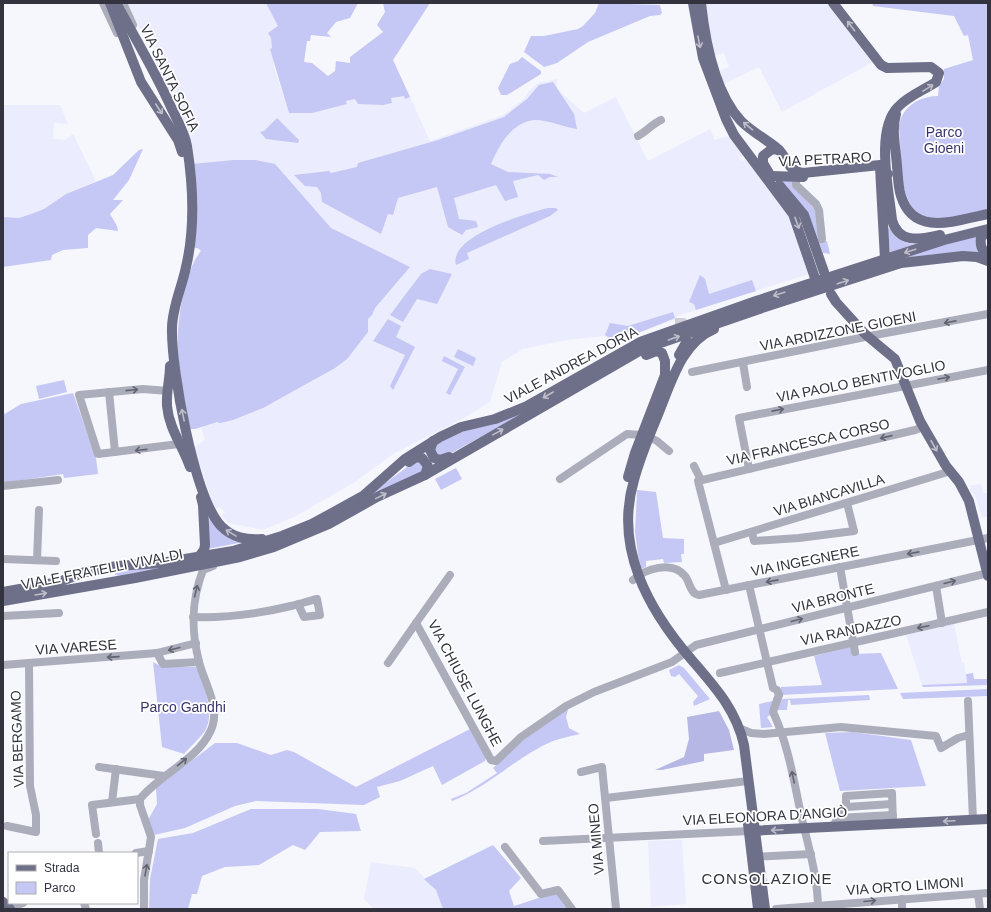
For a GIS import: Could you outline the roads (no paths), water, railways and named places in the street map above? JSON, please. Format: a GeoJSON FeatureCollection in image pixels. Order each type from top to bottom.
{"type":"FeatureCollection","features":[{"type":"Feature","properties":{"kind":"main road","name":"VIA SANTA SOFIA"},"geometry":{"type":"LineString","coordinates":[[110,3],[136,72],[182,148],[185,187],[182,265],[167,326],[170,372],[168,412],[180,444],[189,462],[203,505],[205,544],[202,564]]}},
{"type":"Feature","properties":{"kind":"main road","name":"VIA SANTA SOFIA"},"geometry":{"type":"LineString","coordinates":[[116,3],[146,55],[182,130],[188,154],[191,203],[188,255],[174,314],[172,335],[178,386],[195,466],[214,517],[228,532],[241,538],[251,539],[282,536]]}},
{"type":"Feature","properties":{"kind":"main road"},"geometry":{"type":"LineString","coordinates":[[693,3],[700,49],[715,92],[734,135],[793,214],[816,281]]}},
{"type":"Feature","properties":{"kind":"main road"},"geometry":{"type":"LineString","coordinates":[[701,3],[710,56],[730,106],[742,121],[779,150],[790,168],[797,175]]}},
{"type":"Feature","properties":{"kind":"main road"},"geometry":{"type":"LineString","coordinates":[[833,3],[881,65],[887,68],[931,67],[937,70],[939,75],[936,82],[903,102],[889,119],[886,135]]}},
{"type":"Feature","properties":{"kind":"main road"},"geometry":{"type":"LineString","coordinates":[[136,72],[146,77],[149,75],[152,68]]}},
{"type":"Feature","properties":{"kind":"main road"},"geometry":{"type":"LineString","coordinates":[[148,92],[148,88],[153,83],[160,84]]}},
{"type":"Feature","properties":{"kind":"main road"},"geometry":{"type":"LineString","coordinates":[[903,102],[894,120],[895,140],[900,191],[904,204],[913,216],[925,222],[936,224],[988,214]]}},
{"type":"Feature","properties":{"kind":"main road"},"geometry":{"type":"LineString","coordinates":[[895,140],[889,135],[880,138],[883,167],[892,220],[897,231],[902,236],[916,240],[975,228],[988,228]]}},
{"type":"Feature","properties":{"kind":"main road"},"geometry":{"type":"LineString","coordinates":[[779,150],[772,149],[763,156],[763,163],[804,215],[824,272]]}},
{"type":"Feature","properties":{"kind":"main road"},"geometry":{"type":"LineString","coordinates":[[751,157],[772,176]]}},
{"type":"Feature","properties":{"kind":"main road"},"geometry":{"type":"LineString","coordinates":[[883,167],[886,259]]}},
{"type":"Feature","properties":{"kind":"main road","name":"VIA PETRARO"},"geometry":{"type":"LineString","coordinates":[[772,176],[883,167]]}},
{"type":"Feature","properties":{"kind":"main road","name":"VIALE ANDREA DORIA"},"geometry":{"type":"LineString","coordinates":[[202,564],[312,524],[363,496],[405,459],[433,441],[461,427],[495,419],[525,407],[627,348],[651,338],[816,281],[944,240],[988,228]]}},
{"type":"Feature","properties":{"kind":"main road"},"geometry":{"type":"LineString","coordinates":[[988,232],[981,237],[980,245],[981,249],[988,255]]}},
{"type":"Feature","properties":{"kind":"main road","name":"VIALE ANDREA DORIA"},"geometry":{"type":"LineString","coordinates":[[202,564],[230,559],[274,547],[302,536],[425,475],[464,451],[602,374],[643,349],[766,306],[906,262],[963,256],[978,257],[988,262]]}},
{"type":"Feature","properties":{"kind":"main road"},"geometry":{"type":"LineString","coordinates":[[831,294],[836,302],[869,337],[882,346],[895,359],[923,427],[951,472],[959,482],[969,502],[984,539],[988,574]]}},
{"type":"Feature","properties":{"kind":"main road"},"geometry":{"type":"LineString","coordinates":[[745,781],[744,745],[739,728],[724,698],[684,653],[659,628],[637,576],[624,550],[623,506],[633,460],[646,436],[677,367],[693,346],[709,331],[766,306]]}},
{"type":"Feature","properties":{"kind":"main road"},"geometry":{"type":"LineString","coordinates":[[581,374],[594,363],[632,340],[675,323]]}},
{"type":"Feature","properties":{"kind":"main road"},"geometry":{"type":"LineString","coordinates":[[636,471],[639,454],[668,380],[687,341]]}},
{"type":"Feature","properties":{"kind":"main road"},"geometry":{"type":"LineString","coordinates":[[602,374],[653,352],[662,353],[665,361],[666,375],[646,436],[631,491],[629,527],[632,557],[637,576]]}},
{"type":"Feature","properties":{"kind":"main road"},"geometry":{"type":"LineString","coordinates":[[433,441],[431,453],[437,460],[443,460],[464,451]]}},
{"type":"Feature","properties":{"kind":"main road"},"geometry":{"type":"LineString","coordinates":[[363,496],[382,484],[416,457],[422,458],[426,462],[427,469],[425,475]]}},
{"type":"Feature","properties":{"kind":"main road","name":"VIALE FRATELLI VIVALDI"},"geometry":{"type":"LineString","coordinates":[[3,592],[59,582],[76,576],[117,566],[161,563],[202,564]]}},
{"type":"Feature","properties":{"kind":"main road","name":"VIALE FRATELLI VIVALDI"},"geometry":{"type":"LineString","coordinates":[[3,602],[98,586],[202,564]]}},
{"type":"Feature","properties":{"kind":"main road"},"geometry":{"type":"LineString","coordinates":[[117,566],[112,572],[115,578],[157,573]]}},
{"type":"Feature","properties":{"kind":"main road"},"geometry":{"type":"LineString","coordinates":[[76,576],[98,574],[102,580],[98,586]]}},
{"type":"Feature","properties":{"kind":"main road"},"geometry":{"type":"LineString","coordinates":[[684,653],[718,700],[731,723],[738,744],[752,831],[758,909]]}},
{"type":"Feature","properties":{"kind":"main road","name":"VIA ELEONORA D'ANGIÒ"},"geometry":{"type":"LineString","coordinates":[[752,831],[832,827],[893,819],[988,819]]}},
{"type":"Feature","properties":{"kind":"main road"},"geometry":{"type":"LineString","coordinates":[[755,857],[765,909]]}},
{"type":"Feature","properties":{"kind":"street"},"geometry":{"type":"LineString","coordinates":[[103,3],[136,72]]}},
{"type":"Feature","properties":{"kind":"street"},"geometry":{"type":"LineString","coordinates":[[123,3],[146,55]]}},
{"type":"Feature","properties":{"kind":"street"},"geometry":{"type":"LineString","coordinates":[[638,136],[647,132],[652,124],[661,120]]}},
{"type":"Feature","properties":{"kind":"street"},"geometry":{"type":"LineString","coordinates":[[797,175],[796,185],[811,199],[819,210],[822,239]]}},
{"type":"Feature","properties":{"kind":"street"},"geometry":{"type":"LineString","coordinates":[[906,262],[931,263],[970,260],[988,262]]}},
{"type":"Feature","properties":{"kind":"street","name":"VIA ARDIZZONE GIOENI"},"geometry":{"type":"LineString","coordinates":[[692,372],[988,314]]}},
{"type":"Feature","properties":{"kind":"street"},"geometry":{"type":"LineString","coordinates":[[882,346],[882,340],[888,334]]}},
{"type":"Feature","properties":{"kind":"street"},"geometry":{"type":"LineString","coordinates":[[743,363],[747,387]]}},
{"type":"Feature","properties":{"kind":"street","name":"VIA PAOLO BENTIVOGLIO"},"geometry":{"type":"LineString","coordinates":[[749,469],[739,418],[988,370]]}},
{"type":"Feature","properties":{"kind":"street"},"geometry":{"type":"LineString","coordinates":[[168,392],[143,389],[80,395],[98,454],[180,444]]}},
{"type":"Feature","properties":{"kind":"street"},"geometry":{"type":"LineString","coordinates":[[108,392],[115,452]]}},
{"type":"Feature","properties":{"kind":"street","name":"VIA FRANCESCA CORSO"},"geometry":{"type":"LineString","coordinates":[[699,481],[923,427]]}},
{"type":"Feature","properties":{"kind":"street"},"geometry":{"type":"LineString","coordinates":[[560,479],[627,434],[646,436],[657,441],[669,451]]}},
{"type":"Feature","properties":{"kind":"street"},"geometry":{"type":"LineString","coordinates":[[694,466],[726,590]]}},
{"type":"Feature","properties":{"kind":"street","name":"VIA BIANCAVILLA"},"geometry":{"type":"LineString","coordinates":[[714,543],[951,472]]}},
{"type":"Feature","properties":{"kind":"street"},"geometry":{"type":"LineString","coordinates":[[3,486],[58,480]]}},
{"type":"Feature","properties":{"kind":"street"},"geometry":{"type":"LineString","coordinates":[[752,532],[754,541],[806,538],[854,531],[847,503]]}},
{"type":"Feature","properties":{"kind":"street"},"geometry":{"type":"LineString","coordinates":[[37,560],[39,510]]}},
{"type":"Feature","properties":{"kind":"street","name":"VIA INGEGNERE"},"geometry":{"type":"LineString","coordinates":[[637,576],[668,567],[684,574],[696,595],[984,539]]}},
{"type":"Feature","properties":{"kind":"street"},"geometry":{"type":"LineString","coordinates":[[3,558],[56,560]]}},
{"type":"Feature","properties":{"kind":"street","name":"VIA SANTA SOFIA"},"geometry":{"type":"LineString","coordinates":[[140,799],[164,776],[200,747],[207,739],[215,717],[214,708],[199,662],[192,617],[202,564]]}},
{"type":"Feature","properties":{"kind":"street"},"geometry":{"type":"LineString","coordinates":[[840,567],[855,652]]}},
{"type":"Feature","properties":{"kind":"street","name":"VIA CHIUSE LUNGHE"},"geometry":{"type":"LineString","coordinates":[[450,574],[416,623],[491,760],[496,761]]}},
{"type":"Feature","properties":{"kind":"street","name":"VIA BRONTE"},"geometry":{"type":"LineString","coordinates":[[496,761],[521,737],[566,706],[594,692],[672,662],[696,645],[988,574]]}},
{"type":"Feature","properties":{"kind":"street"},"geometry":{"type":"LineString","coordinates":[[749,585],[766,662],[773,688],[777,690],[778,697],[773,712],[783,732],[818,893],[818,907]]}},
{"type":"Feature","properties":{"kind":"street"},"geometry":{"type":"LineString","coordinates":[[936,586],[942,623]]}},
{"type":"Feature","properties":{"kind":"street"},"geometry":{"type":"LineString","coordinates":[[192,617],[234,617],[318,599],[320,615],[304,617],[298,604]]}},
{"type":"Feature","properties":{"kind":"street","name":"VIA RANDAZZO"},"geometry":{"type":"LineString","coordinates":[[720,673],[988,612]]}},
{"type":"Feature","properties":{"kind":"street"},"geometry":{"type":"LineString","coordinates":[[3,616],[59,613]]}},
{"type":"Feature","properties":{"kind":"street"},"geometry":{"type":"LineString","coordinates":[[388,663],[416,623]]}},
{"type":"Feature","properties":{"kind":"street","name":"VIA VARESE"},"geometry":{"type":"LineString","coordinates":[[3,665],[154,654],[196,644]]}},
{"type":"Feature","properties":{"kind":"street"},"geometry":{"type":"LineString","coordinates":[[154,654],[163,664],[199,662]]}},
{"type":"Feature","properties":{"kind":"street","name":"VIA BERGAMO"},"geometry":{"type":"LineString","coordinates":[[7,826],[36,832],[36,815],[30,786],[28,663]]}},
{"type":"Feature","properties":{"kind":"street"},"geometry":{"type":"LineString","coordinates":[[968,701],[973,820]]}},
{"type":"Feature","properties":{"kind":"street"},"geometry":{"type":"LineString","coordinates":[[744,745],[750,738],[764,734],[841,727],[936,736],[941,748],[958,738],[969,735]]}},
{"type":"Feature","properties":{"kind":"street"},"geometry":{"type":"LineString","coordinates":[[739,728],[751,733],[764,734]]}},
{"type":"Feature","properties":{"kind":"street"},"geometry":{"type":"LineString","coordinates":[[99,767],[164,776]]}},
{"type":"Feature","properties":{"kind":"street","name":"VIA MINEO"},"geometry":{"type":"LineString","coordinates":[[580,772],[602,768],[616,909]]}},
{"type":"Feature","properties":{"kind":"street"},"geometry":{"type":"LineString","coordinates":[[112,802],[116,769]]}},
{"type":"Feature","properties":{"kind":"street"},"geometry":{"type":"LineString","coordinates":[[606,798],[745,781]]}},
{"type":"Feature","properties":{"kind":"street"},"geometry":{"type":"LineString","coordinates":[[832,827],[838,818],[846,807],[846,796],[892,794],[893,819],[838,818]]}},
{"type":"Feature","properties":{"kind":"street"},"geometry":{"type":"LineString","coordinates":[[96,834],[92,804],[140,799],[140,805],[151,837],[144,880],[144,909]]}},
{"type":"Feature","properties":{"kind":"street","name":"VIA ELEONORA D'ANGIÒ"},"geometry":{"type":"LineString","coordinates":[[543,841],[610,839],[752,831]]}},
{"type":"Feature","properties":{"kind":"street"},"geometry":{"type":"LineString","coordinates":[[98,843],[99,852]]}},
{"type":"Feature","properties":{"kind":"street"},"geometry":{"type":"LineString","coordinates":[[505,847],[541,894],[558,890],[572,909]]}},
{"type":"Feature","properties":{"kind":"street"},"geometry":{"type":"LineString","coordinates":[[138,853],[149,851]]}},
{"type":"Feature","properties":{"kind":"street"},"geometry":{"type":"LineString","coordinates":[[755,857],[810,854]]}},
{"type":"Feature","properties":{"kind":"street","name":"VIA ORTO LIMONI"},"geometry":{"type":"LineString","coordinates":[[776,909],[846,906],[902,899],[988,893]]}},
{"type":"Feature","properties":{"kind":"street"},"geometry":{"type":"LineString","coordinates":[[978,894],[980,909]]}},
{"type":"Feature","properties":{"kind":"street"},"geometry":{"type":"LineString","coordinates":[[902,899],[902,909]]}},
{"type":"Feature","properties":{"kind":"street"},"geometry":{"type":"LineString","coordinates":[[7,906],[18,904]]}},
{"type":"Feature","properties":{"kind":"tunnel"},"geometry":{"type":"LineString","coordinates":[[675,323],[683,323],[689,332]]}},
{"type":"Feature","properties":{"kind":"district","name":"CONSOLAZIONE"},"geometry":{"type":"Point","coordinates":[767,878]}},
{"type":"Feature","properties":{"kind":"park label","name":"Parco Gioeni"},"geometry":{"type":"Point","coordinates":[944,140]}},
{"type":"Feature","properties":{"kind":"park label","name":"Parco Gandhi"},"geometry":{"type":"Point","coordinates":[183,707]}}]}
